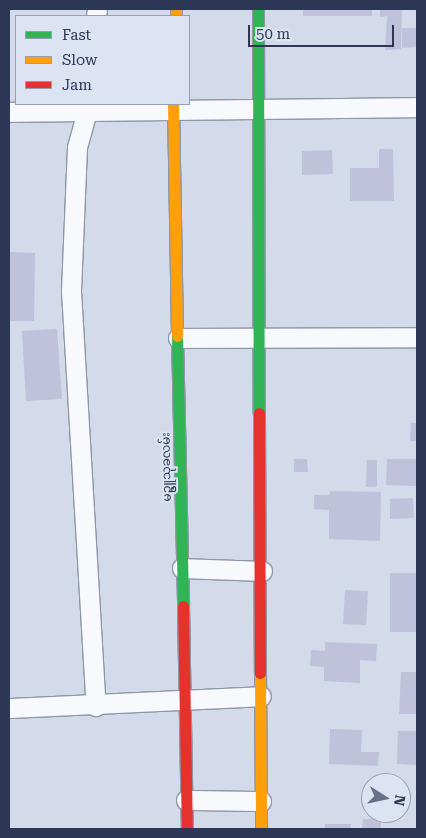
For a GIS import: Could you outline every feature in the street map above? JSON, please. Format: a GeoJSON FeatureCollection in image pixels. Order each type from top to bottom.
{"type":"FeatureCollection","features":[{"type":"Feature","properties":{"kind":"street"},"geometry":{"type":"LineString","coordinates":[[258,9],[262,572],[261,829]]}},
{"type":"Feature","properties":{"kind":"street"},"geometry":{"type":"LineString","coordinates":[[9,112],[89,107],[173,105],[417,107]]}},
{"type":"Feature","properties":{"kind":"street","name":"မဥ္ဇူသုခလမ်း"},"geometry":{"type":"LineString","coordinates":[[173,105],[187,829]]}},
{"type":"Feature","properties":{"kind":"street"},"geometry":{"type":"LineString","coordinates":[[89,107],[77,147],[71,291],[96,706]]}},
{"type":"Feature","properties":{"kind":"street"},"geometry":{"type":"LineString","coordinates":[[178,338],[417,338]]}},
{"type":"Feature","properties":{"kind":"street"},"geometry":{"type":"LineString","coordinates":[[182,568],[262,572]]}},
{"type":"Feature","properties":{"kind":"street"},"geometry":{"type":"LineString","coordinates":[[9,708],[96,706],[184,697],[261,696]]}},
{"type":"Feature","properties":{"kind":"street"},"geometry":{"type":"LineString","coordinates":[[186,800],[261,800]]}},
{"type":"Feature","properties":{"kind":"building"},"geometry":{"type":"Polygon","coordinates":[[[303,9],[372,9],[372,16],[303,16],[303,9]]]}},
{"type":"Feature","properties":{"kind":"building"},"geometry":{"type":"Polygon","coordinates":[[[380,9],[402,9],[401,49],[385,50],[387,16],[380,17],[380,9]]]}},
{"type":"Feature","properties":{"kind":"building"},"geometry":{"type":"Polygon","coordinates":[[[402,28],[417,28],[417,47],[402,48],[402,28]]]}},
{"type":"Feature","properties":{"kind":"building"},"geometry":{"type":"Polygon","coordinates":[[[379,149],[393,149],[394,201],[350,201],[350,168],[379,168],[379,149]]]}},
{"type":"Feature","properties":{"kind":"building"},"geometry":{"type":"Polygon","coordinates":[[[332,150],[333,174],[302,175],[302,151],[332,150]]]}},
{"type":"Feature","properties":{"kind":"building"},"geometry":{"type":"Polygon","coordinates":[[[9,252],[35,253],[34,321],[9,321],[9,252]]]}},
{"type":"Feature","properties":{"kind":"building"},"geometry":{"type":"Polygon","coordinates":[[[57,329],[62,399],[26,401],[22,331],[57,329]]]}},
{"type":"Feature","properties":{"kind":"building"},"geometry":{"type":"Polygon","coordinates":[[[411,423],[417,423],[417,441],[410,441],[411,423]]]}},
{"type":"Feature","properties":{"kind":"building"},"geometry":{"type":"Polygon","coordinates":[[[294,459],[307,459],[308,472],[294,472],[294,459]]]}},
{"type":"Feature","properties":{"kind":"building"},"geometry":{"type":"Polygon","coordinates":[[[387,459],[417,459],[417,486],[386,485],[387,459]]]}},
{"type":"Feature","properties":{"kind":"building"},"geometry":{"type":"Polygon","coordinates":[[[367,460],[377,460],[377,487],[366,487],[367,460]]]}},
{"type":"Feature","properties":{"kind":"building"},"geometry":{"type":"Polygon","coordinates":[[[330,491],[381,492],[380,541],[329,539],[329,510],[314,509],[314,495],[330,495],[330,491]]]}},
{"type":"Feature","properties":{"kind":"building"},"geometry":{"type":"Polygon","coordinates":[[[413,498],[414,518],[390,519],[390,499],[413,498]]]}},
{"type":"Feature","properties":{"kind":"building"},"geometry":{"type":"Polygon","coordinates":[[[390,573],[417,573],[417,632],[390,632],[390,573]]]}},
{"type":"Feature","properties":{"kind":"building"},"geometry":{"type":"Polygon","coordinates":[[[345,590],[368,591],[366,625],[343,624],[345,590]]]}},
{"type":"Feature","properties":{"kind":"building"},"geometry":{"type":"Polygon","coordinates":[[[325,642],[377,644],[376,661],[360,660],[360,683],[324,681],[324,667],[310,666],[311,650],[325,651],[325,642]]]}},
{"type":"Feature","properties":{"kind":"building"},"geometry":{"type":"Polygon","coordinates":[[[401,672],[417,672],[417,714],[399,714],[401,672]]]}},
{"type":"Feature","properties":{"kind":"building"},"geometry":{"type":"Polygon","coordinates":[[[330,729],[362,730],[361,752],[379,752],[378,766],[329,764],[330,729]]]}},
{"type":"Feature","properties":{"kind":"building"},"geometry":{"type":"Polygon","coordinates":[[[398,731],[417,731],[417,765],[397,764],[398,731]]]}},
{"type":"Feature","properties":{"kind":"building"},"geometry":{"type":"Polygon","coordinates":[[[363,823],[381,823],[381,829],[362,829],[363,823]]]}},
{"type":"Feature","properties":{"kind":"building"},"geometry":{"type":"Polygon","coordinates":[[[325,824],[351,824],[350,829],[325,829],[325,824]]]}},
{"type":"Feature","properties":{"kind":"traffic: fast"},"geometry":{"type":"LineString","coordinates":[[258,9],[259,413]]}},
{"type":"Feature","properties":{"kind":"traffic: fast"},"geometry":{"type":"LineString","coordinates":[[177,336],[183,606]]}},
{"type":"Feature","properties":{"kind":"traffic: slow"},"geometry":{"type":"LineString","coordinates":[[176,9],[176,15]]}},
{"type":"Feature","properties":{"kind":"traffic: slow"},"geometry":{"type":"LineString","coordinates":[[173,105],[177,336]]}},
{"type":"Feature","properties":{"kind":"traffic: slow"},"geometry":{"type":"LineString","coordinates":[[260,673],[261,829]]}},
{"type":"Feature","properties":{"kind":"traffic: jam"},"geometry":{"type":"LineString","coordinates":[[259,413],[260,673]]}},
{"type":"Feature","properties":{"kind":"traffic: jam"},"geometry":{"type":"LineString","coordinates":[[183,606],[187,829]]}}]}
